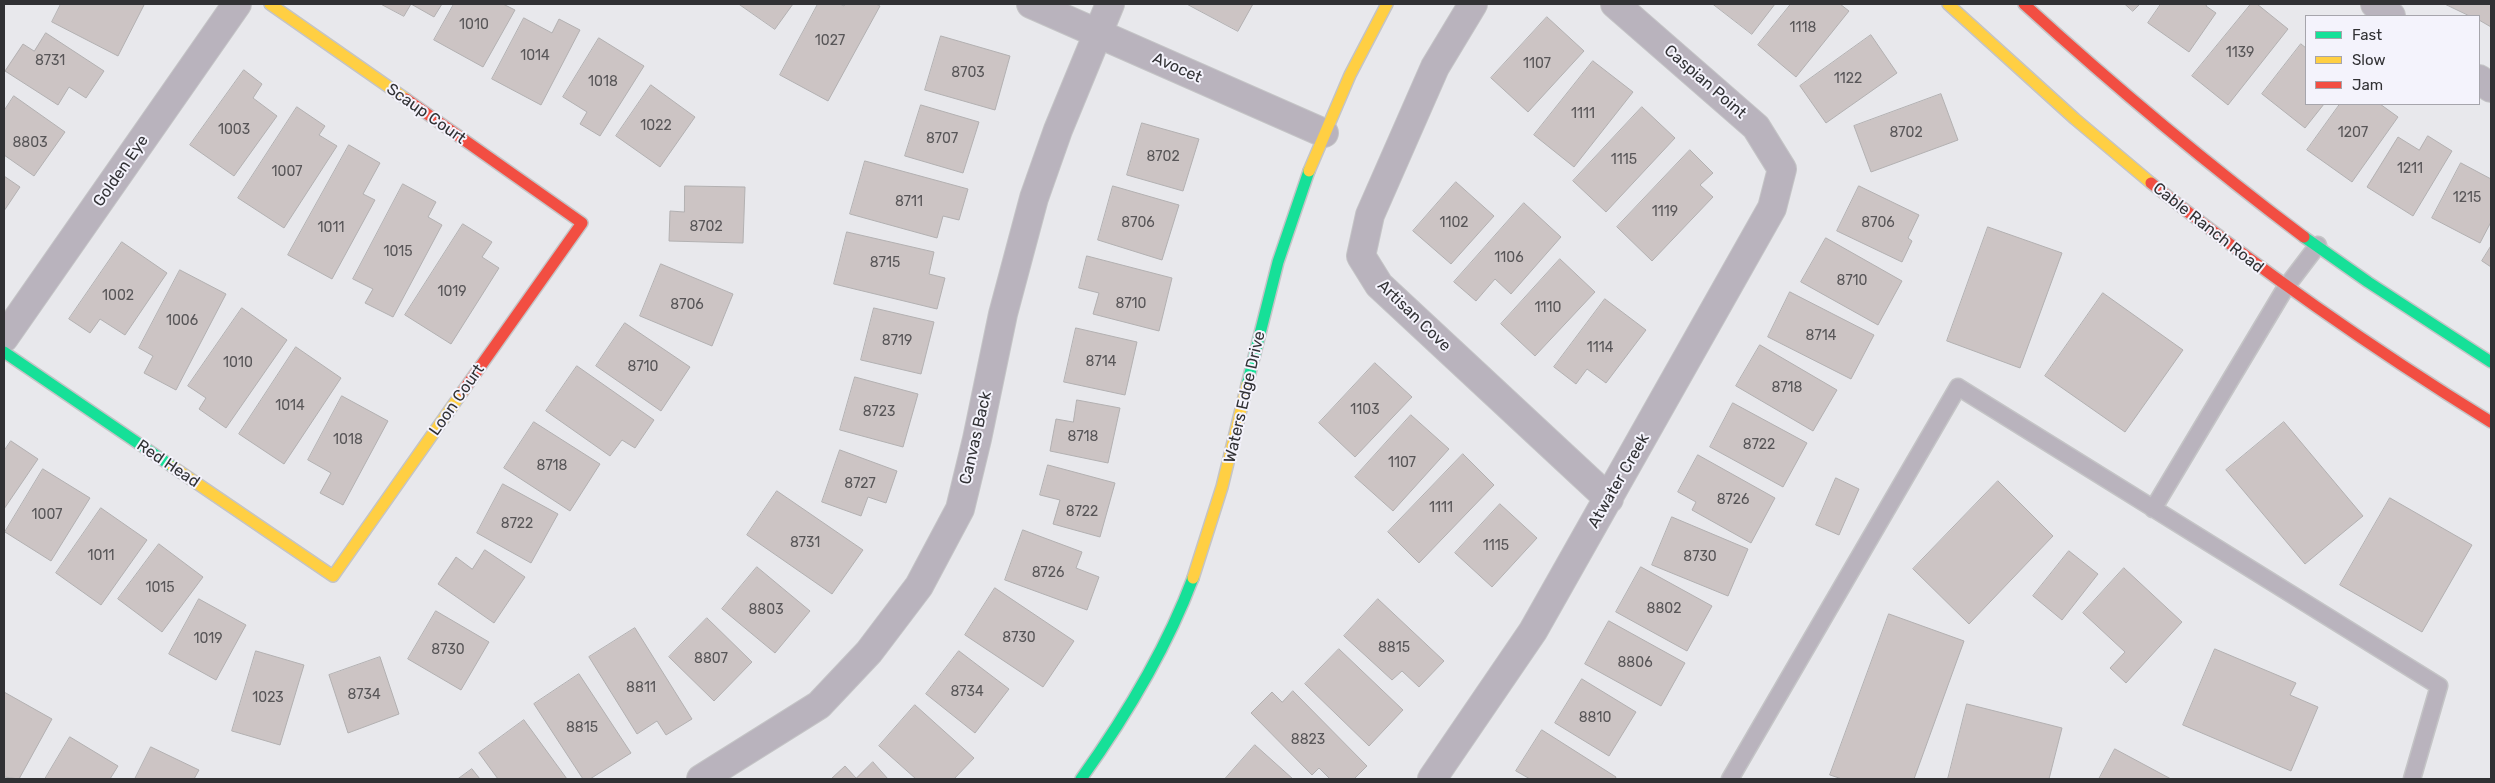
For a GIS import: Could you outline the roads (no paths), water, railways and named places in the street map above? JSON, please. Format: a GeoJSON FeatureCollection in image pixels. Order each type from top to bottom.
{"type":"FeatureCollection","features":[{"type":"Feature","properties":{"kind":"street","name":"Golden Eye"},"geometry":{"type":"LineString","coordinates":[[4,338],[238,4]]}},
{"type":"Feature","properties":{"kind":"street","name":"Scaup Court"},"geometry":{"type":"LineString","coordinates":[[270,4],[582,223]]}},
{"type":"Feature","properties":{"kind":"street","name":"Avocet"},"geometry":{"type":"LineString","coordinates":[[1031,4],[1324,133]]}},
{"type":"Feature","properties":{"kind":"street","name":"Canvas Back"},"geometry":{"type":"LineString","coordinates":[[701,779],[819,705],[869,652],[919,586],[960,509],[977,439],[1003,314],[1034,198],[1058,130],[1110,4]]}},
{"type":"Feature","properties":{"kind":"street","name":"Waters Edge Drive"},"geometry":{"type":"LineString","coordinates":[[1081,779],[1120,724],[1146,678],[1187,595],[1229,466],[1255,348],[1276,268],[1292,217],[1324,133],[1360,55],[1387,4]]}},
{"type":"Feature","properties":{"kind":"street","name":"Artisan Cove"},"geometry":{"type":"LineString","coordinates":[[1473,4],[1435,67],[1370,215],[1361,256],[1379,285],[1609,499]]}},
{"type":"Feature","properties":{"kind":"street","name":"Caspian Point"},"geometry":{"type":"LineString","coordinates":[[1615,4],[1756,127],[1782,169]]}},
{"type":"Feature","properties":{"kind":"street","name":"Cable Ranch Road"},"geometry":{"type":"LineString","coordinates":[[1948,4],[2098,140],[2196,220],[2332,320],[2491,422]]}},
{"type":"Feature","properties":{"kind":"street"},"geometry":{"type":"LineString","coordinates":[[2024,4],[2138,106],[2239,187],[2411,311],[2491,362]]}},
{"type":"Feature","properties":{"kind":"street"},"geometry":{"type":"LineString","coordinates":[[2375,4],[2390,15]]}},
{"type":"Feature","properties":{"kind":"street"},"geometry":{"type":"LineString","coordinates":[[2480,80],[2491,88]]}},
{"type":"Feature","properties":{"kind":"street","name":"Atwater Creek"},"geometry":{"type":"LineString","coordinates":[[1432,779],[1532,632],[1609,499],[1772,208],[1782,169]]}},
{"type":"Feature","properties":{"kind":"street","name":"Loon Court"},"geometry":{"type":"LineString","coordinates":[[332,576],[582,223]]}},
{"type":"Feature","properties":{"kind":"street","name":"Red Head"},"geometry":{"type":"LineString","coordinates":[[4,352],[332,576]]}},
{"type":"Feature","properties":{"kind":"lane"},"geometry":{"type":"LineString","coordinates":[[2153,509],[2286,287],[2318,245]]}},
{"type":"Feature","properties":{"kind":"lane"},"geometry":{"type":"LineString","coordinates":[[1730,779],[1958,387],[2439,686],[2412,779]]}}]}
